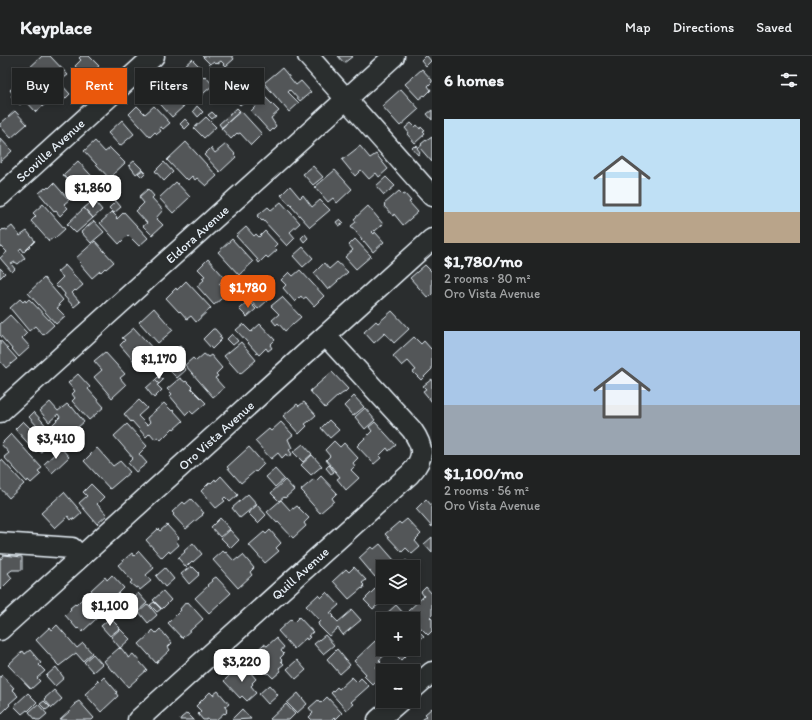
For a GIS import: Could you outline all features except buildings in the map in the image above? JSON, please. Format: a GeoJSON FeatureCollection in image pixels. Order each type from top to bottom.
{"type":"FeatureCollection","features":[{"type":"Feature","properties":{"kind":"street","name":"Scoville Avenue"},"geometry":{"type":"LineString","coordinates":[[0,196],[154,56]]}},
{"type":"Feature","properties":{"kind":"street"},"geometry":{"type":"LineString","coordinates":[[308,56],[432,196]]}},
{"type":"Feature","properties":{"kind":"street","name":"Eldora Avenue"},"geometry":{"type":"LineString","coordinates":[[0,412],[394,56]]}},
{"type":"Feature","properties":{"kind":"street","name":"Oro Vista Avenue"},"geometry":{"type":"LineString","coordinates":[[0,630],[432,239]]}},
{"type":"Feature","properties":{"kind":"street","name":"Quill Avenue"},"geometry":{"type":"LineString","coordinates":[[138,720],[410,474],[421,456],[419,439],[412,430],[326,336]]}},
{"type":"Feature","properties":{"kind":"street"},"geometry":{"type":"LineString","coordinates":[[0,543],[72,548],[80,557]]}},
{"type":"Feature","properties":{"kind":"street"},"geometry":{"type":"LineString","coordinates":[[420,683],[432,672]]}},
{"type":"Feature","properties":{"kind":"street"},"geometry":{"type":"LineString","coordinates":[[378,720],[392,708]]}}]}
